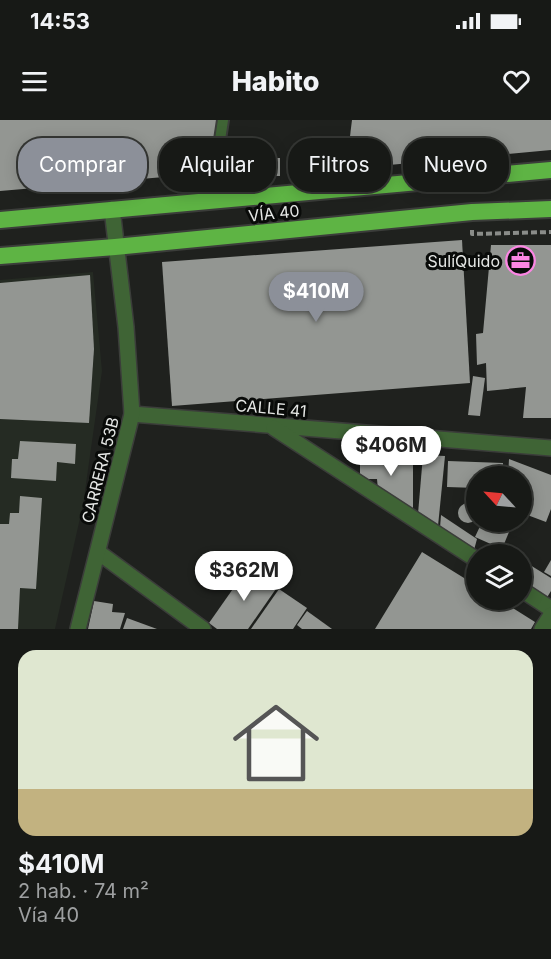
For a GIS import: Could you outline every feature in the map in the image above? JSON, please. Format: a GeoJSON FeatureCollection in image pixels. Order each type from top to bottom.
{"type":"FeatureCollection","features":[{"type":"Feature","properties":{"kind":"highway","name":"VÍA 40"},"geometry":{"type":"LineString","coordinates":[[0,220],[551,170]]}},
{"type":"Feature","properties":{"kind":"highway","name":"VÍA 40"},"geometry":{"type":"LineString","coordinates":[[0,256],[472,212],[551,209]]}},
{"type":"Feature","properties":{"kind":"street","name":"CARRERA 53B"},"geometry":{"type":"LineString","coordinates":[[78,629],[132,414],[126,327],[112,209]]}},
{"type":"Feature","properties":{"kind":"street","name":"CALLE 41"},"geometry":{"type":"LineString","coordinates":[[132,414],[551,448]]}},
{"type":"Feature","properties":{"kind":"street"},"geometry":{"type":"LineString","coordinates":[[272,426],[466,554]]}},
{"type":"Feature","properties":{"kind":"street"},"geometry":{"type":"LineString","coordinates":[[98,552],[203,629]]}},
{"type":"Feature","properties":{"kind":"street"},"geometry":{"type":"LineString","coordinates":[[532,597],[551,609]]}},
{"type":"Feature","properties":{"kind":"street"},"geometry":{"type":"LineString","coordinates":[[542,629],[551,615]]}},
{"type":"Feature","properties":{"kind":"lane"},"geometry":{"type":"LineString","coordinates":[[215,200],[215,173],[223,120]]}},
{"type":"Feature","properties":{"kind":"shaded area"},"geometry":{"type":"Polygon","coordinates":[[[93,272],[102,371],[83,505],[55,629],[0,629],[0,280],[93,272]]]}},
{"type":"Feature","properties":{"kind":"building"},"geometry":{"type":"Polygon","coordinates":[[[0,120],[217,120],[215,138],[159,138],[159,177],[147,178],[147,138],[18,138],[18,189],[0,191],[0,120]]]}},
{"type":"Feature","properties":{"kind":"building"},"geometry":{"type":"Polygon","coordinates":[[[352,120],[551,120],[551,150],[509,154],[509,138],[403,138],[403,164],[391,165],[391,138],[350,138],[352,120]]]}},
{"type":"Feature","properties":{"kind":"building"},"geometry":{"type":"Polygon","coordinates":[[[276,158],[280,158],[280,176],[276,176],[276,158]]]}},
{"type":"Feature","properties":{"kind":"building"},"geometry":{"type":"Polygon","coordinates":[[[462,240],[470,383],[172,406],[162,262],[462,240]]]}},
{"type":"Feature","properties":{"kind":"building"},"geometry":{"type":"Polygon","coordinates":[[[491,245],[551,245],[551,418],[523,418],[526,387],[487,391],[486,363],[477,365],[476,334],[483,333],[491,245]]]}},
{"type":"Feature","properties":{"kind":"building"},"geometry":{"type":"Polygon","coordinates":[[[90,275],[94,349],[89,423],[0,419],[0,283],[90,275]]]}},
{"type":"Feature","properties":{"kind":"building"},"geometry":{"type":"Polygon","coordinates":[[[473,376],[485,378],[480,416],[468,415],[473,376]]]}},
{"type":"Feature","properties":{"kind":"building"},"geometry":{"type":"Polygon","coordinates":[[[20,441],[76,444],[75,464],[57,462],[56,481],[11,478],[12,459],[18,459],[20,441]]]}},
{"type":"Feature","properties":{"kind":"building"},"geometry":{"type":"Polygon","coordinates":[[[423,455],[445,456],[438,526],[418,514],[423,455]]]}},
{"type":"Feature","properties":{"kind":"building"},"geometry":{"type":"Polygon","coordinates":[[[360,457],[413,459],[413,511],[378,490],[377,479],[360,479],[360,457]]]}},
{"type":"Feature","properties":{"kind":"building"},"geometry":{"type":"Polygon","coordinates":[[[509,459],[527,466],[509,466],[509,459]]]}},
{"type":"Feature","properties":{"kind":"building"},"geometry":{"type":"Polygon","coordinates":[[[448,461],[503,463],[503,466],[466,466],[466,488],[447,487],[448,461]]]}},
{"type":"Feature","properties":{"kind":"building"},"geometry":{"type":"Polygon","coordinates":[[[532,468],[551,475],[551,509],[546,522],[532,517],[532,468]]]}},
{"type":"Feature","properties":{"kind":"building"},"geometry":{"type":"Polygon","coordinates":[[[20,496],[42,498],[36,589],[20,588],[18,629],[0,629],[0,524],[9,524],[10,513],[19,513],[20,496]]]}},
{"type":"Feature","properties":{"kind":"building"},"geometry":{"type":"Polygon","coordinates":[[[466,504],[466,522],[461,520],[458,513],[466,504]]]}},
{"type":"Feature","properties":{"kind":"building"},"geometry":{"type":"Polygon","coordinates":[[[441,515],[477,539],[476,544],[466,545],[440,528],[441,515]]]}},
{"type":"Feature","properties":{"kind":"building"},"geometry":{"type":"Polygon","coordinates":[[[477,532],[509,532],[504,544],[491,544],[475,537],[477,532]]]}},
{"type":"Feature","properties":{"kind":"building"},"geometry":{"type":"Polygon","coordinates":[[[422,552],[466,579],[466,610],[516,610],[535,622],[531,629],[375,629],[422,552]]]}},
{"type":"Feature","properties":{"kind":"building"},"geometry":{"type":"Polygon","coordinates":[[[551,560],[551,576],[544,572],[551,560]]]}},
{"type":"Feature","properties":{"kind":"building"},"geometry":{"type":"Polygon","coordinates":[[[249,566],[278,586],[248,629],[217,629],[209,623],[249,566]]]}},
{"type":"Feature","properties":{"kind":"building"},"geometry":{"type":"Polygon","coordinates":[[[532,566],[551,578],[551,591],[546,599],[532,590],[532,566]]]}},
{"type":"Feature","properties":{"kind":"building"},"geometry":{"type":"Polygon","coordinates":[[[279,589],[307,608],[293,629],[251,629],[279,589]]]}},
{"type":"Feature","properties":{"kind":"building"},"geometry":{"type":"Polygon","coordinates":[[[94,601],[113,604],[112,612],[125,613],[120,629],[88,629],[94,601]]]}},
{"type":"Feature","properties":{"kind":"building"},"geometry":{"type":"Polygon","coordinates":[[[307,611],[332,629],[302,629],[297,625],[307,611]]]}},
{"type":"Feature","properties":{"kind":"building"},"geometry":{"type":"Polygon","coordinates":[[[127,618],[157,629],[123,629],[127,618]]]}},
{"type":"Feature","properties":{"kind":"place","name":"SulíQuido"},"geometry":{"type":"Point","coordinates":[521,261]}}]}
